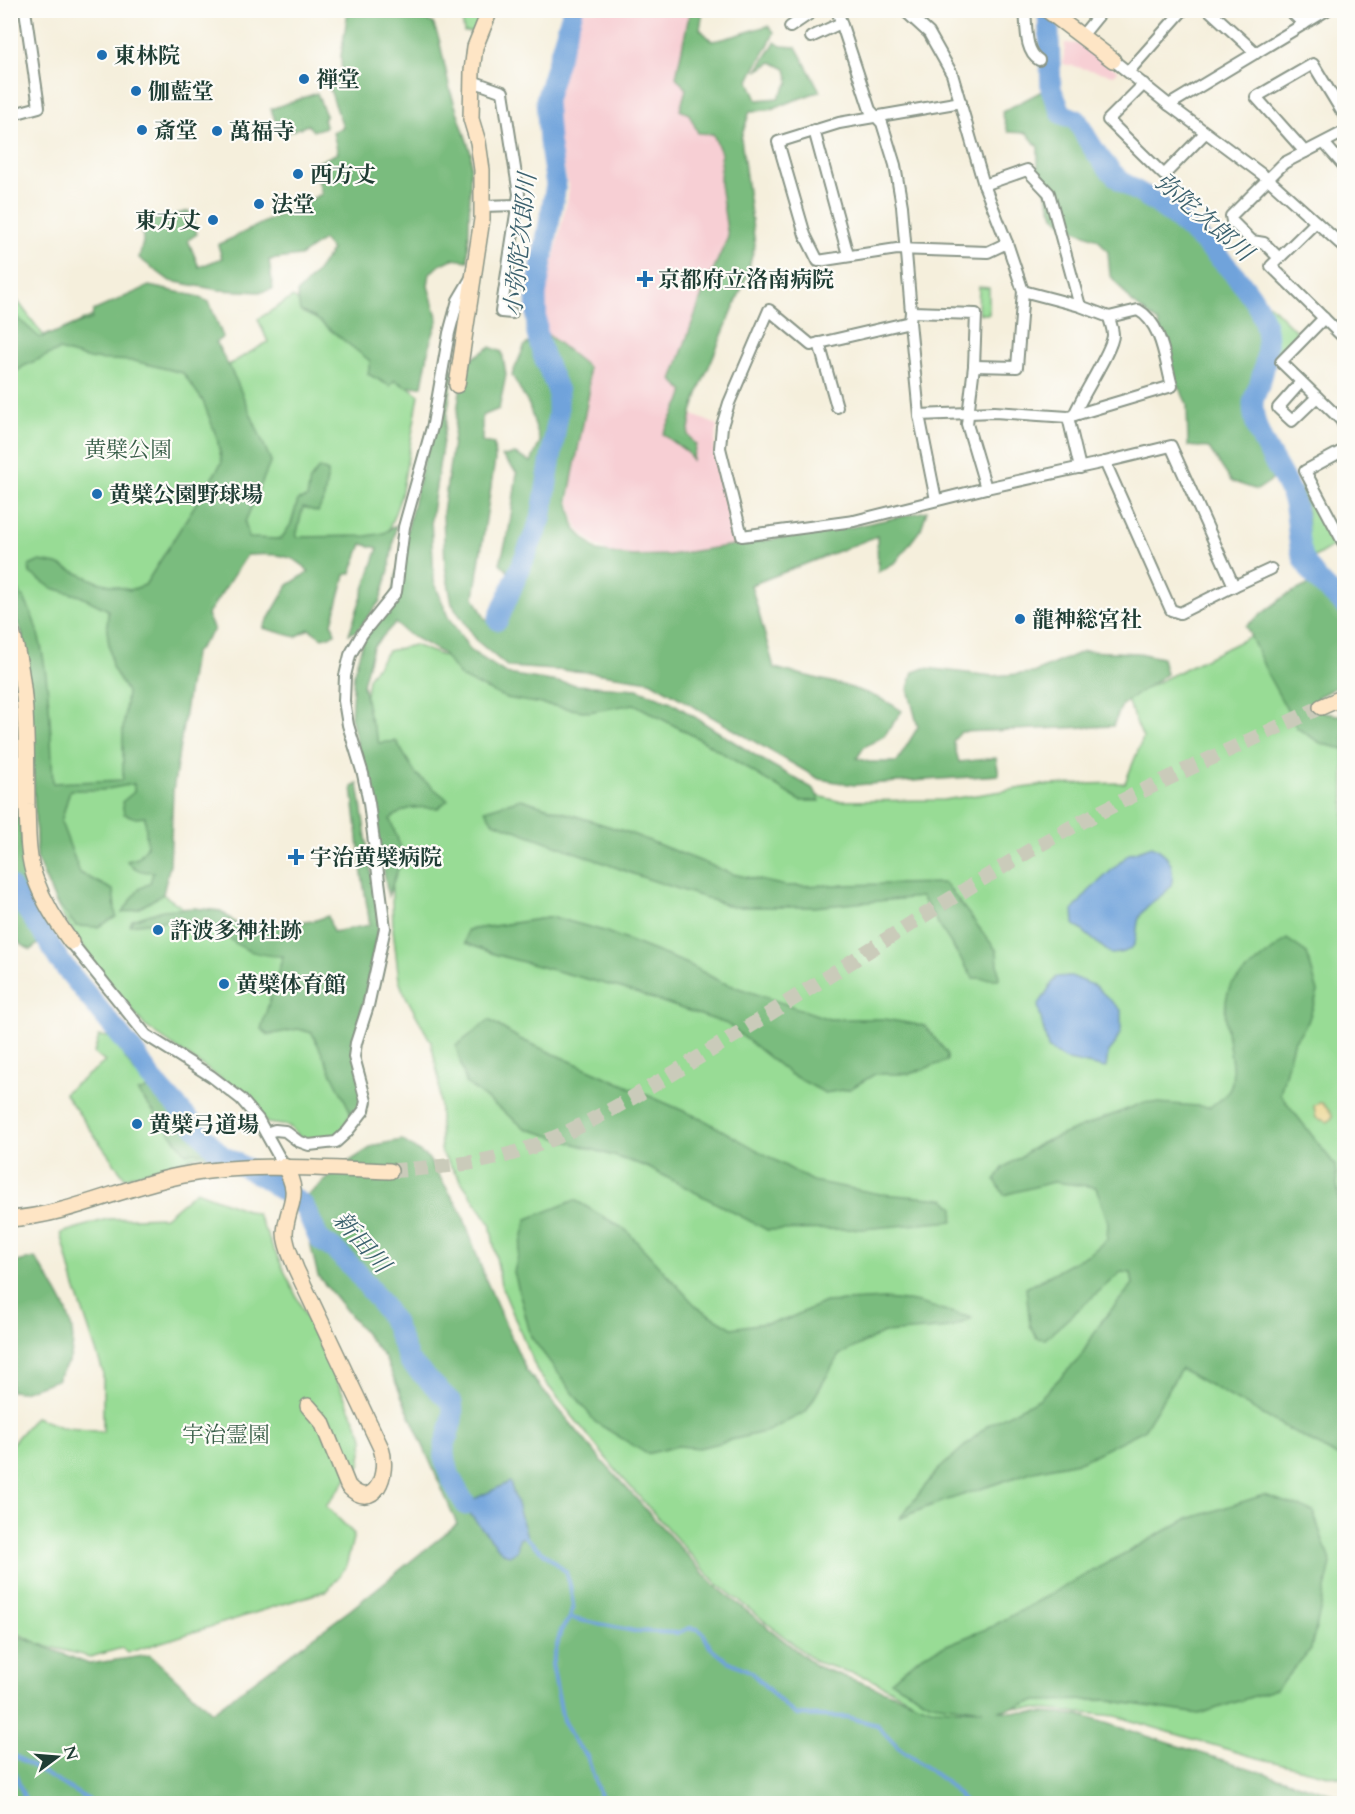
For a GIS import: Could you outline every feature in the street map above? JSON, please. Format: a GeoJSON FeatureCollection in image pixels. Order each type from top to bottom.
{"type":"FeatureCollection","features":[{"type":"Feature","properties":{"kind":"street"},"geometry":{"type":"LineString","coordinates":[[10,115],[39,107],[25,10]]}},
{"type":"Feature","properties":{"kind":"street"},"geometry":{"type":"LineString","coordinates":[[457,385],[476,270],[482,206],[482,170],[478,142],[471,118],[472,81],[475,47],[490,10]]}},
{"type":"Feature","properties":{"kind":"street"},"geometry":{"type":"LineString","coordinates":[[738,10],[748,10]]}},
{"type":"Feature","properties":{"kind":"street"},"geometry":{"type":"LineString","coordinates":[[790,27],[814,10]]}},
{"type":"Feature","properties":{"kind":"street"},"geometry":{"type":"LineString","coordinates":[[837,10],[870,110],[882,123],[895,165],[907,249],[920,415],[936,501]]}},
{"type":"Feature","properties":{"kind":"street"},"geometry":{"type":"LineString","coordinates":[[904,10],[929,33],[952,74],[984,185],[1023,291],[1017,366],[974,366]]}},
{"type":"Feature","properties":{"kind":"street"},"geometry":{"type":"LineString","coordinates":[[1025,10],[1029,46],[1039,60]]}},
{"type":"Feature","properties":{"kind":"street"},"geometry":{"type":"LineString","coordinates":[[1047,10],[1129,71],[1205,133],[1267,178],[1344,247]]}},
{"type":"Feature","properties":{"kind":"street"},"geometry":{"type":"LineString","coordinates":[[1075,32],[1103,10]]}},
{"type":"Feature","properties":{"kind":"street"},"geometry":{"type":"LineString","coordinates":[[1129,71],[1183,10]]}},
{"type":"Feature","properties":{"kind":"street"},"geometry":{"type":"LineString","coordinates":[[1209,10],[1256,53]]}},
{"type":"Feature","properties":{"kind":"street"},"geometry":{"type":"LineString","coordinates":[[1289,10],[1304,24]]}},
{"type":"Feature","properties":{"kind":"street"},"geometry":{"type":"LineString","coordinates":[[1169,105],[1328,10]]}},
{"type":"Feature","properties":{"kind":"street"},"geometry":{"type":"LineString","coordinates":[[811,37],[841,23]]}},
{"type":"Feature","properties":{"kind":"street"},"geometry":{"type":"LineString","coordinates":[[1305,152],[1256,98],[1313,64],[1344,115]]}},
{"type":"Feature","properties":{"kind":"street"},"geometry":{"type":"LineString","coordinates":[[472,81],[504,92],[519,194],[501,312],[512,313]]}},
{"type":"Feature","properties":{"kind":"street"},"geometry":{"type":"LineString","coordinates":[[1144,84],[1108,120],[1164,175],[1205,133]]}},
{"type":"Feature","properties":{"kind":"street"},"geometry":{"type":"LineString","coordinates":[[961,102],[839,123],[778,142],[806,235],[818,261],[890,249],[988,252],[1007,243]]}},
{"type":"Feature","properties":{"kind":"street"},"geometry":{"type":"LineString","coordinates":[[814,130],[848,255]]}},
{"type":"Feature","properties":{"kind":"street"},"geometry":{"type":"LineString","coordinates":[[1280,258],[1264,243],[1252,241],[1232,221],[1231,216],[1284,163],[1344,132]]}},
{"type":"Feature","properties":{"kind":"street"},"geometry":{"type":"LineString","coordinates":[[1324,142],[1344,166]]}},
{"type":"Feature","properties":{"kind":"street"},"geometry":{"type":"LineString","coordinates":[[984,185],[1027,170],[1049,193],[1080,306]]}},
{"type":"Feature","properties":{"kind":"street"},"geometry":{"type":"LineString","coordinates":[[482,206],[518,206]]}},
{"type":"Feature","properties":{"kind":"street"},"geometry":{"type":"LineString","coordinates":[[1316,222],[1271,266],[1344,338]]}},
{"type":"Feature","properties":{"kind":"street"},"geometry":{"type":"LineString","coordinates":[[266,1132],[285,1131],[298,1141],[309,1145],[336,1142],[364,1110],[366,1101],[354,1057],[385,928],[369,803],[348,725],[344,701],[345,676],[350,655],[362,634],[396,592],[404,527],[433,424],[449,333],[458,300],[476,270]]}},
{"type":"Feature","properties":{"kind":"street"},"geometry":{"type":"LineString","coordinates":[[920,415],[968,413],[1071,416],[1172,386],[1156,330],[1151,321],[1138,310],[1109,317],[1080,306],[1023,291]]}},
{"type":"Feature","properties":{"kind":"street"},"geometry":{"type":"LineString","coordinates":[[986,488],[968,424],[976,314],[911,317],[811,345],[769,310],[729,403],[722,426],[720,448],[742,536],[854,521],[1171,446],[1234,586]]}},
{"type":"Feature","properties":{"kind":"street"},"geometry":{"type":"LineString","coordinates":[[1080,468],[1071,416],[1098,371],[1113,337],[1109,317]]}},
{"type":"Feature","properties":{"kind":"street"},"geometry":{"type":"LineString","coordinates":[[1324,318],[1281,362],[1343,421]]}},
{"type":"Feature","properties":{"kind":"street"},"geometry":{"type":"LineString","coordinates":[[819,343],[837,407]]}},
{"type":"Feature","properties":{"kind":"street"},"geometry":{"type":"LineString","coordinates":[[1300,382],[1278,408],[1292,421],[1317,398]]}},
{"type":"Feature","properties":{"kind":"street"},"geometry":{"type":"LineString","coordinates":[[1344,450],[1305,471],[1344,544]]}},
{"type":"Feature","properties":{"kind":"street"},"geometry":{"type":"LineString","coordinates":[[1105,462],[1171,610],[1180,613],[1271,569]]}},
{"type":"Feature","properties":{"kind":"street"},"geometry":{"type":"LineString","coordinates":[[10,627],[16,643],[24,706],[28,836],[34,876],[49,911],[146,1035],[212,1076],[241,1099],[266,1132],[292,1180],[294,1190],[286,1228],[286,1242],[296,1269],[381,1448],[384,1472],[376,1490],[364,1494],[348,1486],[322,1422],[308,1406]]}},
{"type":"Feature","properties":{"kind":"street"},"geometry":{"type":"LineString","coordinates":[[1322,707],[1344,697]]}},
{"type":"Feature","properties":{"kind":"street"},"geometry":{"type":"LineString","coordinates":[[10,1219],[57,1212],[187,1174],[284,1166],[390,1172]]}},
{"type":"Feature","properties":{"kind":"shaded area","name":"京都府立洛南病院"},"geometry":{"type":"Polygon","coordinates":[[[582,11],[699,11],[696,29],[753,247],[688,413],[717,425],[714,450],[736,547],[668,558],[621,559],[597,546],[577,528],[570,501],[584,368],[545,333],[542,312],[569,190],[559,143],[556,99],[582,11]]]}},
{"type":"Feature","properties":{"kind":"shaded area"},"geometry":{"type":"Polygon","coordinates":[[[1065,43],[1080,44],[1118,71],[1113,75],[1063,64],[1065,43]]]}},
{"type":"Feature","properties":{"kind":"green space"},"geometry":{"type":"Polygon","coordinates":[[[348,11],[414,11],[414,15],[433,23],[439,39],[450,90],[471,153],[468,261],[452,259],[430,273],[428,286],[438,320],[430,343],[422,386],[406,387],[395,380],[390,386],[368,374],[370,361],[315,318],[300,311],[297,293],[315,274],[332,250],[323,240],[300,256],[269,260],[273,289],[262,292],[219,290],[170,281],[139,258],[143,242],[142,223],[189,211],[197,234],[188,240],[199,267],[222,258],[218,245],[322,194],[314,164],[338,153],[333,132],[343,127],[328,84],[342,78],[341,56],[348,11]]]}},
{"type":"Feature","properties":{"kind":"green space"},"geometry":{"type":"Polygon","coordinates":[[[461,11],[485,11],[477,32],[464,32],[461,11]]]}},
{"type":"Feature","properties":{"kind":"green space"},"geometry":{"type":"Polygon","coordinates":[[[690,11],[703,11],[700,29],[712,41],[768,26],[774,32],[749,81],[757,100],[778,98],[789,82],[786,69],[772,62],[757,71],[775,42],[781,46],[796,47],[820,91],[768,110],[750,111],[741,138],[755,245],[746,278],[692,412],[688,435],[696,445],[692,460],[687,452],[663,434],[684,391],[672,380],[702,295],[728,237],[720,184],[721,153],[713,134],[698,133],[689,114],[680,110],[686,89],[676,77],[690,11]]]}},
{"type":"Feature","properties":{"kind":"green space"},"geometry":{"type":"Polygon","coordinates":[[[1042,91],[1055,117],[1074,125],[1093,158],[1120,191],[1157,210],[1211,260],[1241,294],[1259,328],[1260,363],[1247,397],[1255,432],[1275,478],[1257,490],[1231,481],[1209,448],[1188,446],[1187,404],[1175,379],[1158,322],[1132,302],[1110,275],[1108,252],[1098,239],[1070,228],[1054,216],[1038,170],[1038,147],[1027,133],[1008,132],[1002,112],[1042,91]]]}},
{"type":"Feature","properties":{"kind":"green space"},"geometry":{"type":"Polygon","coordinates":[[[317,93],[326,116],[323,120],[326,127],[313,131],[308,125],[280,135],[271,109],[317,93]]]}},
{"type":"Feature","properties":{"kind":"green space"},"geometry":{"type":"Polygon","coordinates":[[[149,286],[196,296],[209,302],[223,337],[216,342],[236,380],[271,461],[245,522],[249,538],[281,539],[291,524],[298,500],[307,498],[310,480],[319,468],[328,472],[324,498],[318,512],[303,507],[296,537],[367,536],[384,533],[396,525],[389,570],[380,601],[357,631],[349,634],[378,548],[362,544],[351,573],[345,575],[332,623],[335,634],[322,638],[309,629],[296,637],[263,628],[288,585],[309,572],[303,565],[289,558],[247,555],[207,615],[214,630],[194,654],[173,791],[170,864],[163,894],[138,909],[122,913],[139,889],[150,883],[153,872],[138,870],[127,861],[138,858],[147,847],[145,817],[136,818],[124,814],[122,802],[134,792],[134,784],[102,790],[70,790],[61,822],[80,873],[113,890],[116,917],[98,927],[76,926],[55,901],[37,859],[30,705],[22,633],[11,607],[10,581],[24,598],[34,621],[41,647],[49,706],[53,783],[123,780],[123,730],[127,692],[112,667],[107,630],[108,610],[80,596],[52,588],[30,573],[29,566],[40,561],[57,564],[98,582],[130,590],[145,585],[222,462],[217,438],[203,401],[183,373],[134,361],[89,359],[59,350],[24,366],[11,376],[11,312],[40,338],[92,319],[93,311],[149,286]]]}},
{"type":"Feature","properties":{"kind":"green space"},"geometry":{"type":"Polygon","coordinates":[[[979,287],[989,288],[989,314],[980,314],[978,309],[979,287]]]}},
{"type":"Feature","properties":{"kind":"green space","name":"黄檗公園"},"geometry":{"type":"Polygon","coordinates":[[[10,291],[43,335],[57,332],[149,291],[249,448],[192,619],[161,893],[201,920],[288,950],[352,1109],[340,1131],[328,1139],[303,1140],[289,1126],[267,1123],[243,1094],[145,1026],[94,963],[61,914],[37,859],[30,705],[22,633],[10,606],[10,291]]]}},
{"type":"Feature","properties":{"kind":"green space"},"geometry":{"type":"Polygon","coordinates":[[[293,297],[419,395],[401,496],[385,540],[236,545],[225,367],[268,342],[258,319],[293,297]]]}},
{"type":"Feature","properties":{"kind":"green space"},"geometry":{"type":"Polygon","coordinates":[[[1269,304],[1298,333],[1272,358],[1268,319],[1263,309],[1269,304]]]}},
{"type":"Feature","properties":{"kind":"green space"},"geometry":{"type":"Polygon","coordinates":[[[547,334],[588,367],[589,393],[568,500],[575,529],[597,551],[632,556],[669,555],[852,527],[927,511],[921,529],[896,562],[878,572],[877,536],[751,585],[774,668],[857,690],[902,711],[884,736],[864,747],[857,758],[869,762],[897,762],[918,727],[908,689],[913,672],[925,668],[992,676],[1033,673],[1084,651],[1138,653],[1162,658],[1166,674],[1122,705],[1113,726],[961,732],[953,741],[959,762],[996,758],[999,775],[854,785],[819,779],[650,681],[588,672],[508,667],[477,641],[452,604],[445,566],[443,513],[462,377],[471,359],[490,347],[502,352],[506,375],[499,409],[482,416],[482,442],[494,444],[495,460],[474,597],[486,620],[505,610],[519,583],[500,563],[509,530],[517,473],[502,456],[515,454],[531,462],[540,442],[529,405],[512,375],[525,345],[547,334]]]}},
{"type":"Feature","properties":{"kind":"green space"},"geometry":{"type":"Polygon","coordinates":[[[454,369],[431,519],[434,581],[448,617],[471,651],[507,674],[577,685],[637,689],[671,702],[761,759],[814,789],[820,801],[800,801],[703,741],[634,704],[589,712],[506,698],[462,678],[442,653],[408,634],[395,623],[373,647],[363,684],[369,715],[379,743],[396,741],[416,774],[448,800],[438,808],[413,808],[402,811],[390,819],[405,859],[398,869],[388,896],[377,832],[351,717],[354,672],[365,635],[389,606],[445,371],[454,369]]]}},
{"type":"Feature","properties":{"kind":"green space"},"geometry":{"type":"Polygon","coordinates":[[[1304,485],[1336,544],[1313,558],[1308,541],[1307,507],[1301,487],[1304,485]]]}},
{"type":"Feature","properties":{"kind":"green space"},"geometry":{"type":"Polygon","coordinates":[[[1310,584],[1344,615],[1344,683],[1317,697],[1324,713],[1344,716],[1344,749],[1322,744],[1297,728],[1269,677],[1246,626],[1285,596],[1310,584]]]}},
{"type":"Feature","properties":{"kind":"green space"},"geometry":{"type":"Polygon","coordinates":[[[1259,632],[1344,737],[1344,1779],[1250,1756],[1115,1716],[1013,1707],[932,1711],[868,1678],[816,1662],[715,1582],[618,1473],[538,1373],[501,1285],[490,1223],[441,1152],[439,1080],[431,1042],[399,980],[393,929],[391,868],[363,721],[368,678],[388,651],[414,645],[501,678],[636,694],[814,795],[838,801],[943,800],[1043,785],[1125,783],[1143,738],[1126,698],[1259,632]]]}},
{"type":"Feature","properties":{"kind":"green space"},"geometry":{"type":"Polygon","coordinates":[[[11,759],[20,766],[22,841],[28,882],[53,926],[31,950],[20,944],[11,930],[11,759]]]}},
{"type":"Feature","properties":{"kind":"green space"},"geometry":{"type":"Polygon","coordinates":[[[358,784],[379,924],[355,1045],[365,1105],[353,1117],[312,1033],[298,1029],[268,1035],[261,1029],[283,956],[248,951],[223,933],[201,924],[178,921],[130,925],[132,920],[163,910],[194,908],[221,911],[238,925],[265,929],[313,921],[328,916],[333,932],[370,925],[352,787],[358,784]]]}},
{"type":"Feature","properties":{"kind":"green space"},"geometry":{"type":"Polygon","coordinates":[[[521,799],[627,832],[733,874],[786,886],[945,883],[997,951],[999,979],[973,978],[921,897],[814,907],[733,907],[639,876],[493,822],[485,810],[521,799]]]}},
{"type":"Feature","properties":{"kind":"green space"},"geometry":{"type":"Polygon","coordinates":[[[553,917],[604,931],[688,964],[721,982],[829,1019],[884,1019],[925,1026],[947,1053],[947,1061],[909,1074],[875,1074],[850,1089],[825,1093],[790,1074],[727,1024],[624,989],[497,955],[465,943],[467,930],[553,917]]]}},
{"type":"Feature","properties":{"kind":"green space"},"geometry":{"type":"Polygon","coordinates":[[[1287,939],[1307,953],[1318,992],[1308,1022],[1293,1043],[1280,1094],[1335,1165],[1339,1201],[1339,1235],[1344,1247],[1344,1460],[1181,1369],[1144,1430],[1082,1461],[1034,1471],[927,1507],[899,1519],[937,1471],[988,1425],[1039,1399],[1079,1359],[1101,1322],[1133,1284],[1131,1273],[1121,1272],[1045,1339],[1037,1338],[1030,1325],[1026,1288],[1091,1253],[1107,1239],[1108,1222],[1096,1187],[1053,1182],[1004,1195],[995,1180],[1003,1168],[1041,1143],[1145,1102],[1210,1107],[1222,1098],[1232,1083],[1233,1072],[1225,1015],[1230,987],[1247,970],[1287,939]]]}},
{"type":"Feature","properties":{"kind":"green space"},"geometry":{"type":"Polygon","coordinates":[[[489,1020],[520,1039],[704,1120],[812,1181],[880,1194],[945,1199],[954,1208],[953,1221],[862,1229],[767,1230],[645,1166],[525,1128],[466,1083],[456,1046],[489,1020]]]}},
{"type":"Feature","properties":{"kind":"green space","name":"黄檗弓道場"},"geometry":{"type":"Polygon","coordinates":[[[99,1036],[111,1037],[136,1074],[146,1077],[215,1154],[197,1156],[125,1178],[64,1093],[105,1062],[94,1053],[99,1036]]]}},
{"type":"Feature","properties":{"kind":"green space"},"geometry":{"type":"Polygon","coordinates":[[[152,1087],[218,1155],[209,1152],[186,1153],[138,1092],[152,1087]]]}},
{"type":"Feature","properties":{"kind":"green space"},"geometry":{"type":"Polygon","coordinates":[[[402,1140],[428,1158],[462,1213],[485,1278],[526,1370],[603,1462],[713,1584],[816,1666],[931,1708],[983,1710],[931,1703],[891,1681],[922,1655],[991,1627],[1185,1520],[1264,1495],[1313,1511],[1331,1564],[1311,1649],[1276,1689],[1199,1714],[1105,1700],[1037,1701],[999,1711],[1080,1715],[1344,1798],[1344,1803],[11,1803],[10,1633],[89,1664],[150,1655],[212,1712],[350,1610],[457,1524],[385,1358],[318,1276],[308,1235],[307,1196],[345,1164],[375,1145],[402,1140]]]}},
{"type":"Feature","properties":{"kind":"green space","name":"宇治霊園"},"geometry":{"type":"Polygon","coordinates":[[[196,1191],[257,1214],[364,1438],[360,1466],[348,1477],[326,1506],[354,1534],[346,1567],[328,1590],[127,1653],[122,1648],[90,1657],[39,1644],[11,1630],[10,1446],[35,1417],[61,1427],[103,1432],[103,1372],[74,1284],[61,1233],[107,1219],[165,1217],[196,1191]]]}},
{"type":"Feature","properties":{"kind":"green space"},"geometry":{"type":"Polygon","coordinates":[[[575,1200],[626,1230],[697,1307],[732,1328],[785,1320],[825,1302],[885,1299],[915,1302],[972,1318],[952,1328],[884,1333],[839,1355],[806,1412],[768,1431],[699,1448],[678,1446],[647,1454],[595,1422],[531,1337],[514,1272],[527,1219],[575,1200]]]}},
{"type":"Feature","properties":{"kind":"green space"},"geometry":{"type":"Polygon","coordinates":[[[35,1258],[57,1291],[68,1316],[73,1342],[71,1355],[57,1380],[22,1392],[11,1391],[11,1263],[35,1258]]]}},
{"type":"Feature","properties":{"kind":"sand"},"geometry":{"type":"Polygon","coordinates":[[[1322,1103],[1332,1114],[1328,1122],[1316,1118],[1314,1106],[1322,1103]]]}},
{"type":"Feature","properties":{"kind":"water"},"geometry":{"type":"Polygon","coordinates":[[[1152,846],[1168,858],[1173,875],[1172,882],[1170,887],[1140,916],[1135,944],[1131,949],[1111,954],[1074,924],[1073,910],[1088,892],[1129,854],[1152,846]]]}},
{"type":"Feature","properties":{"kind":"water"},"geometry":{"type":"Polygon","coordinates":[[[1071,976],[1095,986],[1121,1010],[1121,1030],[1108,1053],[1106,1068],[1064,1059],[1048,1048],[1038,1006],[1056,977],[1071,976]]]}},
{"type":"Feature","properties":{"kind":"water"},"geometry":{"type":"Polygon","coordinates":[[[510,1482],[527,1536],[519,1539],[517,1551],[509,1555],[503,1553],[463,1506],[510,1482]]]}},
{"type":"Feature","properties":{"kind":"waterway","name":"小弥陀次郎川"},"geometry":{"type":"LineString","coordinates":[[498,620],[541,519],[558,415],[558,391],[537,334],[536,295],[556,185],[549,141],[546,100],[573,10]]}},
{"type":"Feature","properties":{"kind":"waterway","name":"弥陀次郎川"},"geometry":{"type":"LineString","coordinates":[[1048,10],[1051,89],[1062,114],[1077,120],[1095,152],[1119,179],[1171,214],[1231,270],[1255,302],[1262,316],[1267,349],[1262,375],[1253,401],[1254,417],[1263,442],[1283,476],[1293,500],[1303,557],[1315,577],[1344,605]]}},
{"type":"Feature","properties":{"kind":"waterway","name":"新田川"},"geometry":{"type":"LineString","coordinates":[[10,886],[59,960],[136,1055],[150,1077],[221,1155],[265,1178],[304,1206],[319,1239],[336,1251],[356,1271],[381,1303],[394,1323],[409,1361],[452,1403],[452,1419],[445,1444],[445,1459],[450,1476],[466,1505]]}},
{"type":"Feature","properties":{"kind":"waterway"},"geometry":{"type":"LineString","coordinates":[[525,1537],[566,1572],[570,1585],[573,1605],[570,1618],[561,1630],[552,1664],[563,1720],[574,1741],[587,1756],[601,1804]]}},
{"type":"Feature","properties":{"kind":"waterway"},"geometry":{"type":"LineString","coordinates":[[570,1618],[634,1631],[677,1633],[690,1628],[698,1629],[703,1633],[710,1647],[726,1660],[751,1672],[797,1715],[847,1717],[877,1725],[898,1747],[946,1782],[967,1804]]}},
{"type":"Feature","properties":{"kind":"waterway"},"geometry":{"type":"LineString","coordinates":[[10,1753],[89,1800]]}},
{"type":"Feature","properties":{"kind":"waterway"},"geometry":{"type":"LineString","coordinates":[[10,1761],[27,1804]]}},
{"type":"Feature","properties":{"kind":"tunnel"},"geometry":{"type":"LineString","coordinates":[[390,1171],[456,1165],[504,1156],[570,1131],[642,1092],[941,904],[1056,836],[1169,778],[1321,707]]}},
{"type":"Feature","properties":{"kind":"place","name":"東林院"},"geometry":{"type":"Point","coordinates":[102,55]}},
{"type":"Feature","properties":{"kind":"place","name":"禅堂"},"geometry":{"type":"Point","coordinates":[304,79]}},
{"type":"Feature","properties":{"kind":"place","name":"伽藍堂"},"geometry":{"type":"Point","coordinates":[136,91]}},
{"type":"Feature","properties":{"kind":"place","name":"斎堂"},"geometry":{"type":"Point","coordinates":[142,130]}},
{"type":"Feature","properties":{"kind":"place","name":"萬福寺"},"geometry":{"type":"Point","coordinates":[217,131]}},
{"type":"Feature","properties":{"kind":"place","name":"西方丈"},"geometry":{"type":"Point","coordinates":[298,174]}},
{"type":"Feature","properties":{"kind":"place","name":"法堂"},"geometry":{"type":"Point","coordinates":[259,204]}},
{"type":"Feature","properties":{"kind":"place","name":"東方丈"},"geometry":{"type":"Point","coordinates":[213,220]}},
{"type":"Feature","properties":{"kind":"place","name":"京都府立洛南病院"},"geometry":{"type":"Point","coordinates":[645,279]}},
{"type":"Feature","properties":{"kind":"place","name":"黄檗公園野球場"},"geometry":{"type":"Point","coordinates":[97,494]}},
{"type":"Feature","properties":{"kind":"place","name":"龍神総宮社"},"geometry":{"type":"Point","coordinates":[1020,619]}},
{"type":"Feature","properties":{"kind":"place","name":"宇治黄檗病院"},"geometry":{"type":"Point","coordinates":[296,857]}},
{"type":"Feature","properties":{"kind":"place","name":"許波多神社跡"},"geometry":{"type":"Point","coordinates":[158,930]}},
{"type":"Feature","properties":{"kind":"place","name":"黄檗体育館"},"geometry":{"type":"Point","coordinates":[224,984]}},
{"type":"Feature","properties":{"kind":"place","name":"黄檗弓道場"},"geometry":{"type":"Point","coordinates":[137,1124]}}]}
